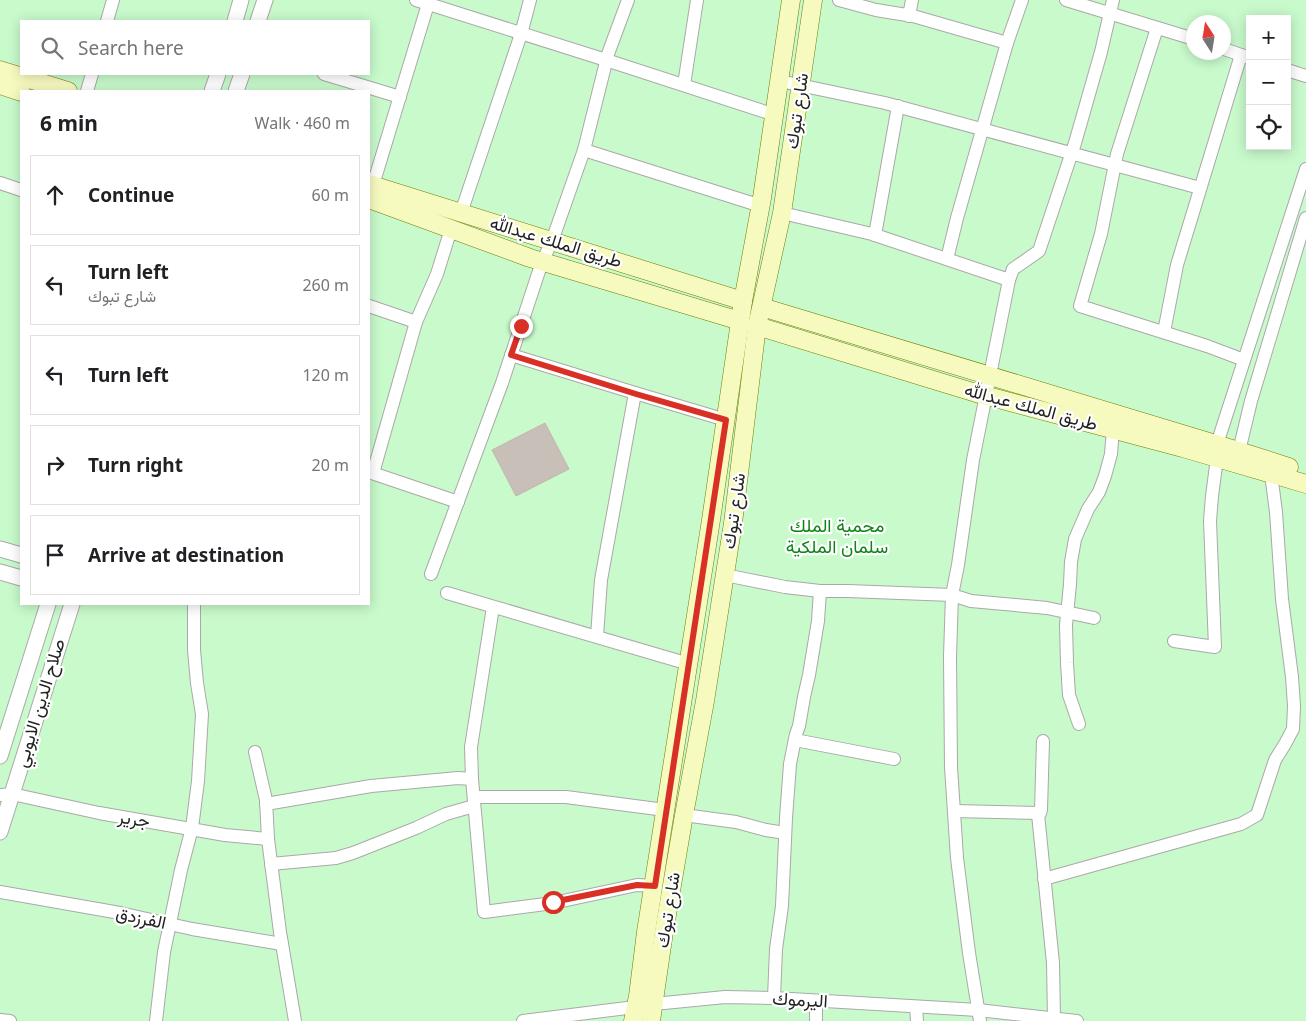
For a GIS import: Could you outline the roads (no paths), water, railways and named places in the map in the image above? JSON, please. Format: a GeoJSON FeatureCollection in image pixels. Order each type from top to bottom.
{"type":"FeatureCollection","features":[{"type":"Feature","properties":{"kind":"main road","name":"شارع تبوك"},"geometry":{"type":"LineString","coordinates":[[652,1012],[733,523],[749,323],[743,301],[761,206],[790,0]]}},
{"type":"Feature","properties":{"kind":"main road","name":"شارع تبوك"},"geometry":{"type":"LineString","coordinates":[[634,1014],[726,420],[749,323],[762,307],[782,213],[812,0]]}},
{"type":"Feature","properties":{"kind":"main road"},"geometry":{"type":"LineString","coordinates":[[0,70],[65,90]]}},
{"type":"Feature","properties":{"kind":"main road"},"geometry":{"type":"LineString","coordinates":[[0,85],[20,92]]}},
{"type":"Feature","properties":{"kind":"main road","name":"طريق الملك عبدالله"},"geometry":{"type":"LineString","coordinates":[[370,190],[461,213],[743,301]]}},
{"type":"Feature","properties":{"kind":"main road","name":"طريق الملك عبدالله"},"geometry":{"type":"LineString","coordinates":[[370,190],[451,230],[542,262],[985,395],[1112,429],[1217,451],[1239,451],[1306,473]]}},
{"type":"Feature","properties":{"kind":"main road","name":"طريق الملك عبدالله"},"geometry":{"type":"LineString","coordinates":[[762,307],[990,376],[1217,451],[1271,474],[1306,484]]}},
{"type":"Feature","properties":{"kind":"street"},"geometry":{"type":"LineString","coordinates":[[107,20],[113,0]]}},
{"type":"Feature","properties":{"kind":"street"},"geometry":{"type":"LineString","coordinates":[[235,20],[242,0]]}},
{"type":"Feature","properties":{"kind":"street"},"geometry":{"type":"LineString","coordinates":[[258,20],[265,0]]}},
{"type":"Feature","properties":{"kind":"street"},"geometry":{"type":"LineString","coordinates":[[461,213],[521,34],[530,0]]}},
{"type":"Feature","properties":{"kind":"street"},"geometry":{"type":"LineString","coordinates":[[431,574],[584,150],[606,60],[628,0]]}},
{"type":"Feature","properties":{"kind":"street"},"geometry":{"type":"LineString","coordinates":[[684,85],[697,0]]}},
{"type":"Feature","properties":{"kind":"street"},"geometry":{"type":"LineString","coordinates":[[839,0],[876,10],[910,16],[1007,43]]}},
{"type":"Feature","properties":{"kind":"street"},"geometry":{"type":"LineString","coordinates":[[910,16],[912,0]]}},
{"type":"Feature","properties":{"kind":"street"},"geometry":{"type":"LineString","coordinates":[[947,259],[1007,43],[1022,0]]}},
{"type":"Feature","properties":{"kind":"street"},"geometry":{"type":"LineString","coordinates":[[1066,0],[1186,37]]}},
{"type":"Feature","properties":{"kind":"street"},"geometry":{"type":"LineString","coordinates":[[979,1016],[957,858],[951,767],[950,656],[952,595],[973,460],[1009,280],[1013,268],[1039,251],[1072,153],[1102,52],[1113,0]]}},
{"type":"Feature","properties":{"kind":"street"},"geometry":{"type":"LineString","coordinates":[[370,190],[431,3],[521,34],[775,115]]}},
{"type":"Feature","properties":{"kind":"street"},"geometry":{"type":"LineString","coordinates":[[1157,28],[1117,154],[1101,234],[1080,306],[1207,346],[1244,360]]}},
{"type":"Feature","properties":{"kind":"street"},"geometry":{"type":"LineString","coordinates":[[1164,332],[1177,265],[1200,188],[1245,56],[1231,51]]}},
{"type":"Feature","properties":{"kind":"street"},"geometry":{"type":"LineString","coordinates":[[1291,71],[1306,76]]}},
{"type":"Feature","properties":{"kind":"street"},"geometry":{"type":"LineString","coordinates":[[87,90],[92,75]]}},
{"type":"Feature","properties":{"kind":"street"},"geometry":{"type":"LineString","coordinates":[[212,90],[218,75]]}},
{"type":"Feature","properties":{"kind":"street"},"geometry":{"type":"LineString","coordinates":[[236,90],[242,75]]}},
{"type":"Feature","properties":{"kind":"street"},"geometry":{"type":"LineString","coordinates":[[327,75],[400,97]]}},
{"type":"Feature","properties":{"kind":"street"},"geometry":{"type":"LineString","coordinates":[[780,80],[898,106],[1200,188]]}},
{"type":"Feature","properties":{"kind":"street"},"geometry":{"type":"LineString","coordinates":[[875,235],[898,106]]}},
{"type":"Feature","properties":{"kind":"street"},"geometry":{"type":"LineString","coordinates":[[584,150],[761,206]]}},
{"type":"Feature","properties":{"kind":"street"},"geometry":{"type":"LineString","coordinates":[[1174,641],[1215,647],[1210,521],[1217,451],[1244,360],[1306,169]]}},
{"type":"Feature","properties":{"kind":"street"},"geometry":{"type":"LineString","coordinates":[[0,183],[20,190]]}},
{"type":"Feature","properties":{"kind":"street"},"geometry":{"type":"LineString","coordinates":[[782,213],[875,235],[1009,280]]}},
{"type":"Feature","properties":{"kind":"street"},"geometry":{"type":"LineString","coordinates":[[1239,451],[1251,401],[1302,248],[1306,218]]}},
{"type":"Feature","properties":{"kind":"street"},"geometry":{"type":"LineString","coordinates":[[451,230],[437,274],[416,322],[371,472],[458,502]]}},
{"type":"Feature","properties":{"kind":"street"},"geometry":{"type":"LineString","coordinates":[[370,306],[416,322]]}},
{"type":"Feature","properties":{"kind":"street"},"geometry":{"type":"LineString","coordinates":[[511,355],[726,420]]}},
{"type":"Feature","properties":{"kind":"street"},"geometry":{"type":"LineString","coordinates":[[597,636],[601,580],[636,394]]}},
{"type":"Feature","properties":{"kind":"street"},"geometry":{"type":"LineString","coordinates":[[1079,724],[1069,695],[1066,624],[1071,562],[1075,539],[1105,476],[1111,454],[1112,429]]}},
{"type":"Feature","properties":{"kind":"street"},"geometry":{"type":"LineString","coordinates":[[1044,879],[1241,824],[1257,815],[1274,760],[1293,729],[1294,706],[1271,474]]}},
{"type":"Feature","properties":{"kind":"street"},"geometry":{"type":"LineString","coordinates":[[0,549],[20,555]]}},
{"type":"Feature","properties":{"kind":"street"},"geometry":{"type":"LineString","coordinates":[[0,572],[20,578]]}},
{"type":"Feature","properties":{"kind":"street"},"geometry":{"type":"LineString","coordinates":[[725,575],[785,587],[820,591],[848,590],[952,595],[971,601],[1047,608],[1094,618]]}},
{"type":"Feature","properties":{"kind":"street"},"geometry":{"type":"LineString","coordinates":[[774,998],[776,949],[782,906],[790,764],[800,726],[809,675],[818,621],[820,591]]}},
{"type":"Feature","properties":{"kind":"street"},"geometry":{"type":"LineString","coordinates":[[447,593],[689,664]]}},
{"type":"Feature","properties":{"kind":"street","name":"صلاح الدين الايوبي"},"geometry":{"type":"LineString","coordinates":[[0,756],[48,605]]}},
{"type":"Feature","properties":{"kind":"street","name":"صلاح الدين الايوبي"},"geometry":{"type":"LineString","coordinates":[[0,832],[6,794],[72,605]]}},
{"type":"Feature","properties":{"kind":"street"},"geometry":{"type":"LineString","coordinates":[[156,1021],[164,952],[192,828],[198,781],[202,714],[194,650],[194,605]]}},
{"type":"Feature","properties":{"kind":"street"},"geometry":{"type":"LineString","coordinates":[[493,607],[472,747],[472,779],[484,912],[553,902],[637,885],[655,886]]}},
{"type":"Feature","properties":{"kind":"street"},"geometry":{"type":"LineString","coordinates":[[795,740],[894,760]]}},
{"type":"Feature","properties":{"kind":"street"},"geometry":{"type":"LineString","coordinates":[[1043,741],[1041,810],[1038,814],[1053,963],[1054,1018]]}},
{"type":"Feature","properties":{"kind":"street"},"geometry":{"type":"LineString","coordinates":[[255,752],[266,804],[271,864],[295,1021]]}},
{"type":"Feature","properties":{"kind":"street"},"geometry":{"type":"LineString","coordinates":[[266,804],[371,786],[458,778],[472,779]]}},
{"type":"Feature","properties":{"kind":"street","name":"جرير"},"geometry":{"type":"LineString","coordinates":[[6,794],[99,813],[225,835],[268,839]]}},
{"type":"Feature","properties":{"kind":"street"},"geometry":{"type":"LineString","coordinates":[[271,864],[336,858],[353,853],[474,802],[566,797],[665,810]]}},
{"type":"Feature","properties":{"kind":"street"},"geometry":{"type":"LineString","coordinates":[[954,811],[1040,813]]}},
{"type":"Feature","properties":{"kind":"street"},"geometry":{"type":"LineString","coordinates":[[684,815],[736,822],[785,833]]}},
{"type":"Feature","properties":{"kind":"street","name":"الفرزدق"},"geometry":{"type":"LineString","coordinates":[[0,892],[282,944]]}},
{"type":"Feature","properties":{"kind":"street","name":"اليرموك"},"geometry":{"type":"LineString","coordinates":[[523,1021],[652,1012],[726,997],[916,1006],[979,1016],[1054,1018],[1077,1021]]}},
{"type":"Feature","properties":{"kind":"street"},"geometry":{"type":"LineString","coordinates":[[816,1001],[816,1021]]}},
{"type":"Feature","properties":{"kind":"street"},"geometry":{"type":"LineString","coordinates":[[916,1006],[917,1021]]}},
{"type":"Feature","properties":{"kind":"street"},"geometry":{"type":"LineString","coordinates":[[0,1020],[10,1021]]}},
{"type":"Feature","properties":{"kind":"park label","name":"محمية الملك سلمان الملكية"},"geometry":{"type":"Point","coordinates":[837,536]}}]}
